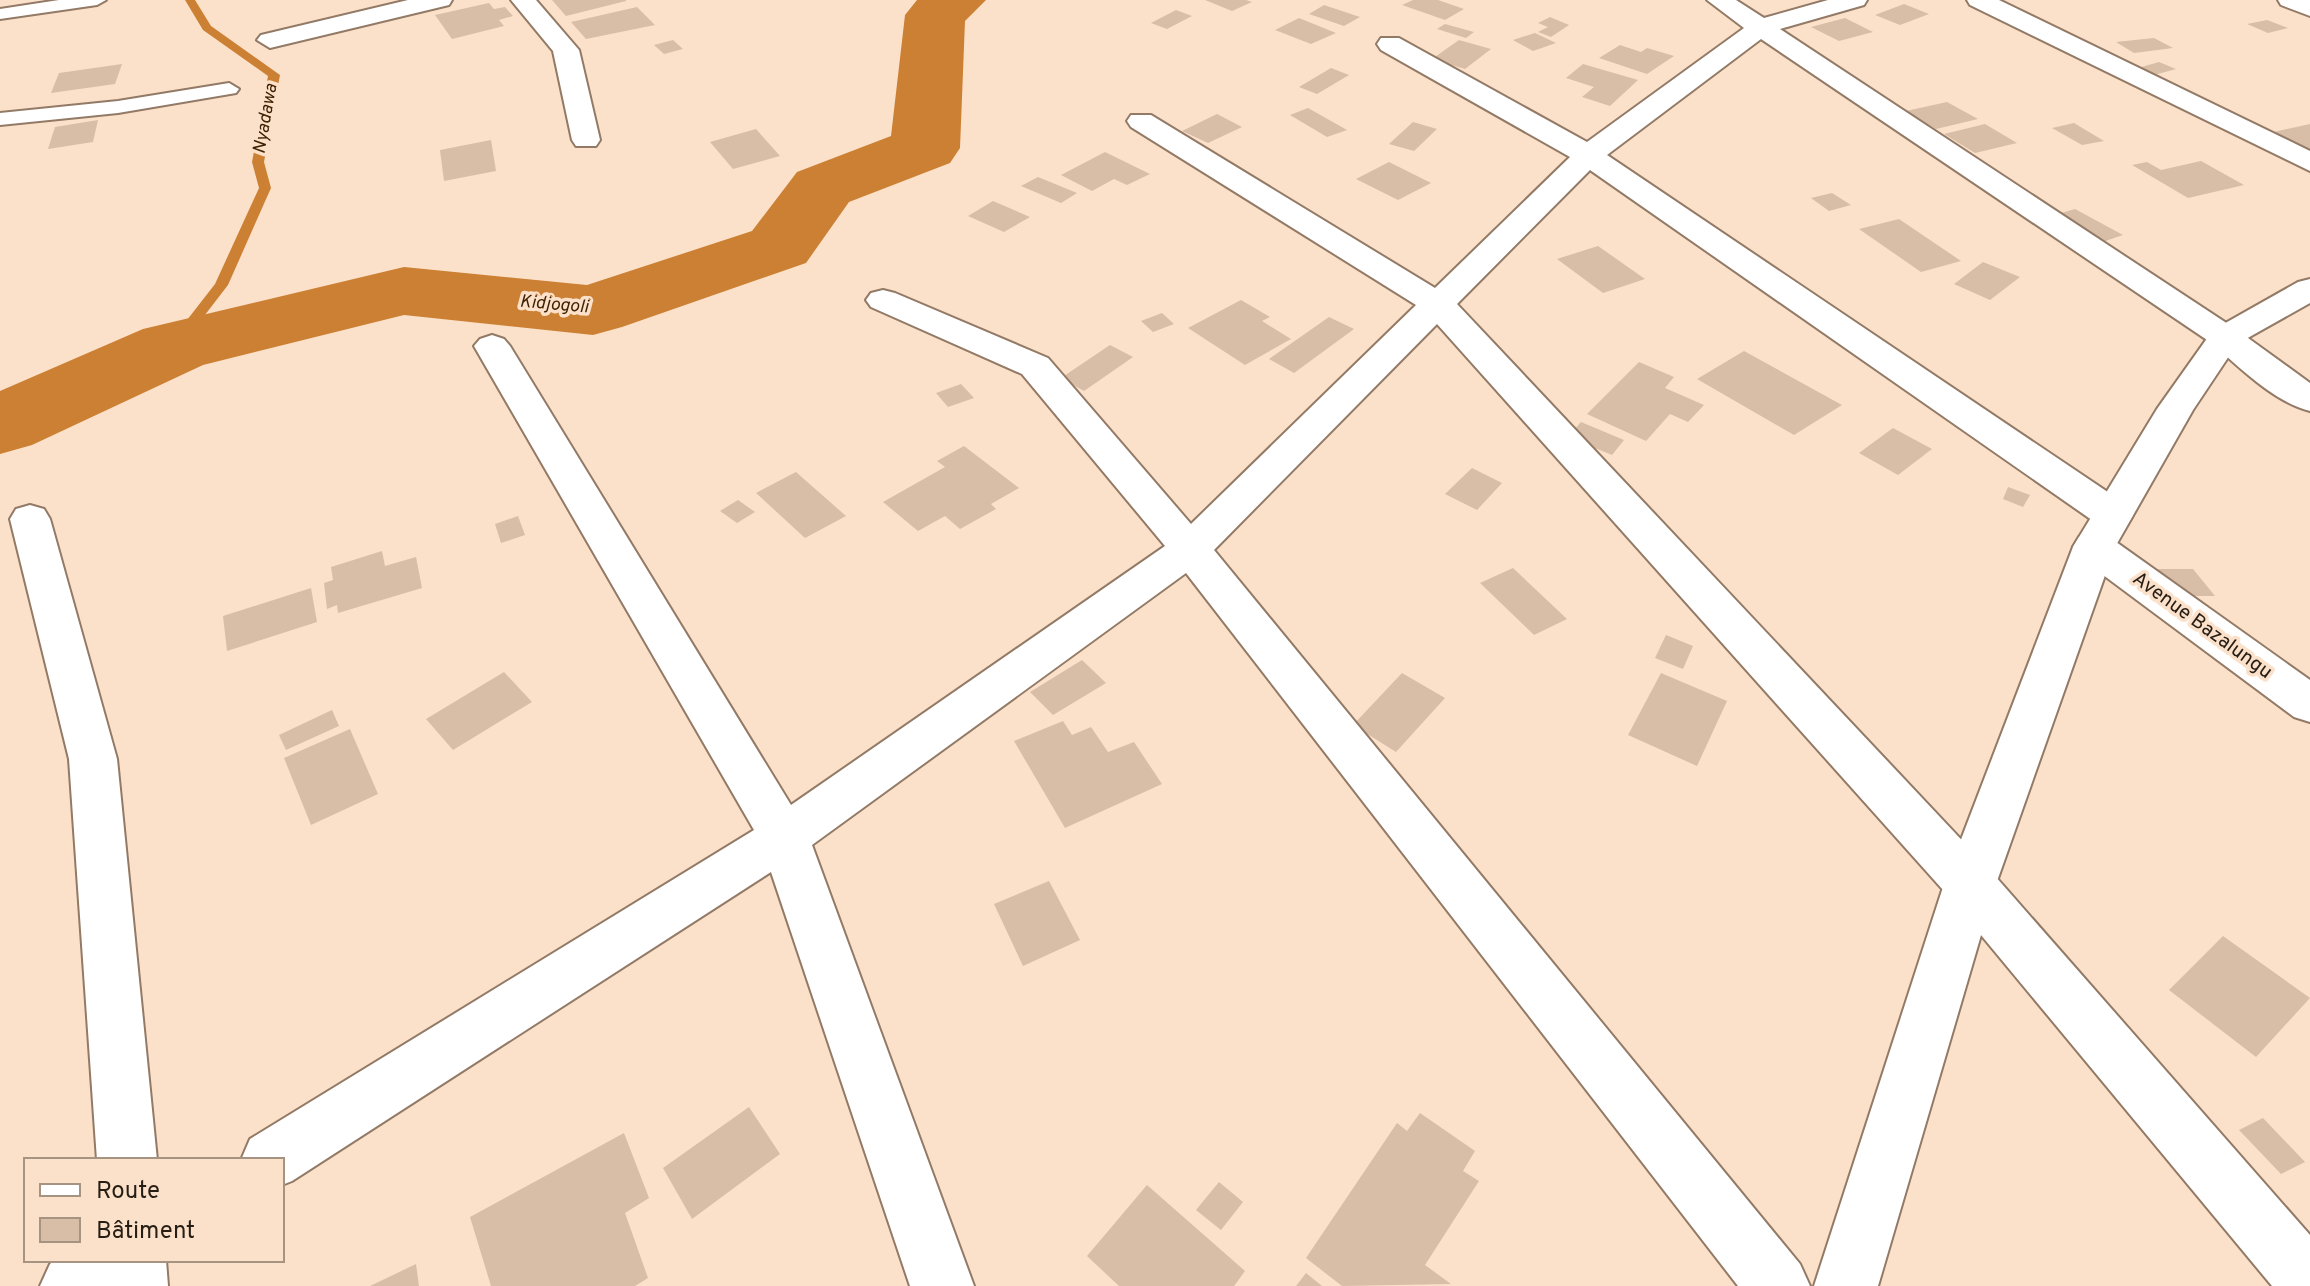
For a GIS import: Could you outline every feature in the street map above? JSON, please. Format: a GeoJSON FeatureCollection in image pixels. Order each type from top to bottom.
{"type":"FeatureCollection","features":[{"type":"Feature","properties":{"kind":"street"},"geometry":{"type":"LineString","coordinates":[[270,40],[440,0]]}},
{"type":"Feature","properties":{"kind":"street"},"geometry":{"type":"LineString","coordinates":[[523,0],[566,50],[586,140]]}},
{"type":"Feature","properties":{"kind":"street"},"geometry":{"type":"LineString","coordinates":[[1719,0],[2225,337],[2258,365],[2310,400]]}},
{"type":"Feature","properties":{"kind":"street"},"geometry":{"type":"LineString","coordinates":[[274,1158],[784,837],[1190,549],[1588,155],[1761,27],[1855,0]]}},
{"type":"Feature","properties":{"kind":"street"},"geometry":{"type":"LineString","coordinates":[[1979,0],[2310,162]]}},
{"type":"Feature","properties":{"kind":"street"},"geometry":{"type":"LineString","coordinates":[[2290,0],[2310,9]]}},
{"type":"Feature","properties":{"kind":"street","name":"Avenue Bazalungu"},"geometry":{"type":"LineString","coordinates":[[1390,44],[1588,155],[2103,531],[2310,704]]}},
{"type":"Feature","properties":{"kind":"street"},"geometry":{"type":"LineString","coordinates":[[1141,121],[1438,304],[1970,884],[2310,1283]]}},
{"type":"Feature","properties":{"kind":"street"},"geometry":{"type":"LineString","coordinates":[[1846,1286],[1970,884],[2103,531],[2175,409],[2225,337],[2310,289]]}},
{"type":"Feature","properties":{"kind":"street"},"geometry":{"type":"LineString","coordinates":[[883,300],[1035,366],[1190,549],[1778,1286]]}},
{"type":"Feature","properties":{"kind":"street"},"geometry":{"type":"LineString","coordinates":[[492,346],[784,837],[942,1286]]}},
{"type":"Feature","properties":{"kind":"street"},"geometry":{"type":"LineString","coordinates":[[30,519],[93,759],[127,1158]]}},
{"type":"Feature","properties":{"kind":"street"},"geometry":{"type":"LineString","coordinates":[[72,1286],[110,1262]]}},
{"type":"Feature","properties":{"kind":"street"},"geometry":{"type":"LineString","coordinates":[[135,1262],[136,1286]]}},
{"type":"Feature","properties":{"kind":"lane"},"geometry":{"type":"LineString","coordinates":[[0,14],[97,0]]}},
{"type":"Feature","properties":{"kind":"lane"},"geometry":{"type":"LineString","coordinates":[[0,119],[118,107],[229,89]]}},
{"type":"Feature","properties":{"kind":"building"},"geometry":{"type":"Polygon","coordinates":[[[552,0],[626,0],[626,1],[566,16],[552,0]]]}},
{"type":"Feature","properties":{"kind":"building"},"geometry":{"type":"Polygon","coordinates":[[[1205,0],[1246,0],[1252,2],[1232,11],[1205,0]]]}},
{"type":"Feature","properties":{"kind":"building"},"geometry":{"type":"Polygon","coordinates":[[[1413,0],[1438,0],[1464,9],[1445,20],[1402,5],[1413,0]]]}},
{"type":"Feature","properties":{"kind":"building"},"geometry":{"type":"Polygon","coordinates":[[[489,3],[494,9],[505,7],[513,16],[499,20],[504,26],[452,39],[435,15],[489,3]]]}},
{"type":"Feature","properties":{"kind":"building"},"geometry":{"type":"Polygon","coordinates":[[[1904,4],[1929,14],[1900,25],[1875,15],[1904,4]]]}},
{"type":"Feature","properties":{"kind":"building"},"geometry":{"type":"Polygon","coordinates":[[[1324,5],[1360,17],[1344,26],[1309,14],[1324,5]]]}},
{"type":"Feature","properties":{"kind":"building"},"geometry":{"type":"Polygon","coordinates":[[[637,7],[655,25],[586,39],[571,22],[637,7]]]}},
{"type":"Feature","properties":{"kind":"building"},"geometry":{"type":"Polygon","coordinates":[[[1176,10],[1192,16],[1167,29],[1151,23],[1176,10]]]}},
{"type":"Feature","properties":{"kind":"building"},"geometry":{"type":"Polygon","coordinates":[[[1550,17],[1569,25],[1551,37],[1538,32],[1548,27],[1538,23],[1550,17]]]}},
{"type":"Feature","properties":{"kind":"building"},"geometry":{"type":"Polygon","coordinates":[[[1299,18],[1336,33],[1311,44],[1275,30],[1299,18]]]}},
{"type":"Feature","properties":{"kind":"building"},"geometry":{"type":"Polygon","coordinates":[[[1845,18],[1873,32],[1839,41],[1811,27],[1845,18]]]}},
{"type":"Feature","properties":{"kind":"building"},"geometry":{"type":"Polygon","coordinates":[[[2267,20],[2288,28],[2268,33],[2247,24],[2267,20]]]}},
{"type":"Feature","properties":{"kind":"building"},"geometry":{"type":"Polygon","coordinates":[[[1445,24],[1474,32],[1466,38],[1437,29],[1445,24]]]}},
{"type":"Feature","properties":{"kind":"building"},"geometry":{"type":"Polygon","coordinates":[[[1535,33],[1556,43],[1533,51],[1513,40],[1535,33]]]}},
{"type":"Feature","properties":{"kind":"building"},"geometry":{"type":"Polygon","coordinates":[[[2154,38],[2173,48],[2134,53],[2116,42],[2154,38]]]}},
{"type":"Feature","properties":{"kind":"building"},"geometry":{"type":"Polygon","coordinates":[[[673,40],[683,49],[664,54],[654,45],[673,40]]]}},
{"type":"Feature","properties":{"kind":"building"},"geometry":{"type":"Polygon","coordinates":[[[1459,40],[1491,49],[1465,69],[1432,59],[1459,40]]]}},
{"type":"Feature","properties":{"kind":"building"},"geometry":{"type":"Polygon","coordinates":[[[1620,45],[1641,52],[1647,48],[1674,56],[1647,74],[1599,58],[1620,45]]]}},
{"type":"Feature","properties":{"kind":"building"},"geometry":{"type":"Polygon","coordinates":[[[2159,62],[2176,69],[2154,75],[2138,68],[2159,62]]]}},
{"type":"Feature","properties":{"kind":"building"},"geometry":{"type":"Polygon","coordinates":[[[122,64],[115,84],[51,93],[59,73],[122,64]]]}},
{"type":"Feature","properties":{"kind":"building"},"geometry":{"type":"Polygon","coordinates":[[[1583,64],[1638,80],[1610,106],[1582,97],[1594,87],[1566,78],[1583,64]]]}},
{"type":"Feature","properties":{"kind":"building"},"geometry":{"type":"Polygon","coordinates":[[[1331,68],[1349,75],[1317,94],[1299,87],[1331,68]]]}},
{"type":"Feature","properties":{"kind":"building"},"geometry":{"type":"Polygon","coordinates":[[[1947,102],[1978,119],[1936,129],[1906,111],[1947,102]]]}},
{"type":"Feature","properties":{"kind":"building"},"geometry":{"type":"Polygon","coordinates":[[[1308,108],[1347,130],[1327,137],[1290,115],[1308,108]]]}},
{"type":"Feature","properties":{"kind":"building"},"geometry":{"type":"Polygon","coordinates":[[[1217,114],[1242,127],[1208,143],[1182,131],[1217,114]]]}},
{"type":"Feature","properties":{"kind":"building"},"geometry":{"type":"Polygon","coordinates":[[[98,120],[93,142],[48,149],[55,127],[98,120]]]}},
{"type":"Feature","properties":{"kind":"building"},"geometry":{"type":"Polygon","coordinates":[[[1413,122],[1437,129],[1414,151],[1389,144],[1413,122]]]}},
{"type":"Feature","properties":{"kind":"building"},"geometry":{"type":"Polygon","coordinates":[[[2074,123],[2104,141],[2082,145],[2052,128],[2074,123]]]}},
{"type":"Feature","properties":{"kind":"building"},"geometry":{"type":"Polygon","coordinates":[[[1985,124],[2017,143],[1975,153],[1944,134],[1985,124]]]}},
{"type":"Feature","properties":{"kind":"building"},"geometry":{"type":"Polygon","coordinates":[[[2310,124],[2310,154],[2269,133],[2310,124]]]}},
{"type":"Feature","properties":{"kind":"building"},"geometry":{"type":"Polygon","coordinates":[[[756,129],[780,156],[733,169],[710,142],[756,129]]]}},
{"type":"Feature","properties":{"kind":"building"},"geometry":{"type":"Polygon","coordinates":[[[491,140],[496,171],[444,181],[440,150],[491,140]]]}},
{"type":"Feature","properties":{"kind":"building"},"geometry":{"type":"Polygon","coordinates":[[[1105,152],[1150,174],[1127,185],[1114,179],[1092,191],[1061,175],[1105,152]]]}},
{"type":"Feature","properties":{"kind":"building"},"geometry":{"type":"Polygon","coordinates":[[[2201,161],[2244,185],[2188,198],[2132,165],[2147,162],[2161,170],[2201,161]]]}},
{"type":"Feature","properties":{"kind":"building"},"geometry":{"type":"Polygon","coordinates":[[[1389,162],[1431,183],[1398,200],[1356,179],[1389,162]]]}},
{"type":"Feature","properties":{"kind":"building"},"geometry":{"type":"Polygon","coordinates":[[[1038,177],[1077,193],[1061,203],[1021,186],[1038,177]]]}},
{"type":"Feature","properties":{"kind":"building"},"geometry":{"type":"Polygon","coordinates":[[[1832,193],[1851,205],[1829,211],[1811,198],[1832,193]]]}},
{"type":"Feature","properties":{"kind":"building"},"geometry":{"type":"Polygon","coordinates":[[[993,201],[1030,217],[1004,232],[968,216],[993,201]]]}},
{"type":"Feature","properties":{"kind":"building"},"geometry":{"type":"Polygon","coordinates":[[[2075,209],[2123,235],[2091,246],[2044,218],[2075,209]]]}},
{"type":"Feature","properties":{"kind":"building"},"geometry":{"type":"Polygon","coordinates":[[[1899,219],[1961,261],[1921,272],[1859,229],[1899,219]]]}},
{"type":"Feature","properties":{"kind":"building"},"geometry":{"type":"Polygon","coordinates":[[[1598,246],[1645,279],[1603,293],[1557,259],[1598,246]]]}},
{"type":"Feature","properties":{"kind":"building"},"geometry":{"type":"Polygon","coordinates":[[[1983,262],[2020,277],[1990,300],[1954,284],[1983,262]]]}},
{"type":"Feature","properties":{"kind":"building"},"geometry":{"type":"Polygon","coordinates":[[[1241,300],[1270,317],[1262,321],[1291,339],[1245,365],[1188,328],[1241,300]]]}},
{"type":"Feature","properties":{"kind":"building"},"geometry":{"type":"Polygon","coordinates":[[[1162,313],[1174,324],[1153,332],[1141,321],[1162,313]]]}},
{"type":"Feature","properties":{"kind":"building"},"geometry":{"type":"Polygon","coordinates":[[[1329,317],[1354,329],[1294,373],[1269,359],[1329,317]]]}},
{"type":"Feature","properties":{"kind":"building"},"geometry":{"type":"Polygon","coordinates":[[[1110,345],[1133,357],[1084,391],[1061,378],[1110,345]]]}},
{"type":"Feature","properties":{"kind":"building"},"geometry":{"type":"Polygon","coordinates":[[[1744,351],[1842,405],[1794,435],[1697,379],[1744,351]]]}},
{"type":"Feature","properties":{"kind":"building"},"geometry":{"type":"Polygon","coordinates":[[[1639,362],[1674,377],[1665,388],[1704,405],[1688,422],[1670,414],[1646,441],[1587,414],[1639,362]]]}},
{"type":"Feature","properties":{"kind":"building"},"geometry":{"type":"Polygon","coordinates":[[[961,384],[974,398],[948,407],[936,393],[961,384]]]}},
{"type":"Feature","properties":{"kind":"building"},"geometry":{"type":"Polygon","coordinates":[[[1581,422],[1624,440],[1612,455],[1568,437],[1581,422]]]}},
{"type":"Feature","properties":{"kind":"building"},"geometry":{"type":"Polygon","coordinates":[[[1893,428],[1932,449],[1898,475],[1859,453],[1893,428]]]}},
{"type":"Feature","properties":{"kind":"building"},"geometry":{"type":"Polygon","coordinates":[[[964,446],[1019,488],[991,504],[996,509],[960,529],[945,516],[918,531],[883,502],[945,467],[937,461],[964,446]]]}},
{"type":"Feature","properties":{"kind":"building"},"geometry":{"type":"Polygon","coordinates":[[[1472,468],[1502,483],[1477,510],[1445,494],[1472,468]]]}},
{"type":"Feature","properties":{"kind":"building"},"geometry":{"type":"Polygon","coordinates":[[[796,472],[846,516],[805,538],[756,493],[796,472]]]}},
{"type":"Feature","properties":{"kind":"building"},"geometry":{"type":"Polygon","coordinates":[[[2008,487],[2030,495],[2023,507],[2003,499],[2008,487]]]}},
{"type":"Feature","properties":{"kind":"building"},"geometry":{"type":"Polygon","coordinates":[[[738,500],[755,512],[737,523],[720,511],[738,500]]]}},
{"type":"Feature","properties":{"kind":"building"},"geometry":{"type":"Polygon","coordinates":[[[518,516],[525,535],[501,543],[495,524],[518,516]]]}},
{"type":"Feature","properties":{"kind":"building"},"geometry":{"type":"Polygon","coordinates":[[[382,551],[385,566],[416,557],[422,588],[338,613],[337,605],[327,609],[324,583],[333,580],[331,567],[382,551]]]}},
{"type":"Feature","properties":{"kind":"building"},"geometry":{"type":"Polygon","coordinates":[[[1513,568],[1567,619],[1534,635],[1480,583],[1513,568]]]}},
{"type":"Feature","properties":{"kind":"building"},"geometry":{"type":"Polygon","coordinates":[[[2157,569],[2193,569],[2215,596],[2177,596],[2157,569]]]}},
{"type":"Feature","properties":{"kind":"building"},"geometry":{"type":"Polygon","coordinates":[[[311,588],[317,622],[227,651],[223,616],[311,588]]]}},
{"type":"Feature","properties":{"kind":"building"},"geometry":{"type":"Polygon","coordinates":[[[1666,635],[1693,646],[1683,669],[1655,658],[1666,635]]]}},
{"type":"Feature","properties":{"kind":"building"},"geometry":{"type":"Polygon","coordinates":[[[1082,660],[1106,683],[1053,715],[1030,692],[1082,660]]]}},
{"type":"Feature","properties":{"kind":"building"},"geometry":{"type":"Polygon","coordinates":[[[504,672],[532,702],[453,750],[426,719],[504,672]]]}},
{"type":"Feature","properties":{"kind":"building"},"geometry":{"type":"Polygon","coordinates":[[[1402,673],[1445,698],[1396,752],[1353,725],[1402,673]]]}},
{"type":"Feature","properties":{"kind":"building"},"geometry":{"type":"Polygon","coordinates":[[[1661,673],[1727,701],[1697,766],[1628,735],[1661,673]]]}},
{"type":"Feature","properties":{"kind":"building"},"geometry":{"type":"Polygon","coordinates":[[[332,710],[339,726],[286,750],[279,735],[332,710]]]}},
{"type":"Feature","properties":{"kind":"building"},"geometry":{"type":"Polygon","coordinates":[[[1063,721],[1072,735],[1091,727],[1108,752],[1134,742],[1162,784],[1065,828],[1014,741],[1063,721]]]}},
{"type":"Feature","properties":{"kind":"building"},"geometry":{"type":"Polygon","coordinates":[[[350,729],[378,794],[311,825],[284,758],[350,729]]]}},
{"type":"Feature","properties":{"kind":"building"},"geometry":{"type":"Polygon","coordinates":[[[1049,881],[1080,940],[1023,966],[994,904],[1049,881]]]}},
{"type":"Feature","properties":{"kind":"building"},"geometry":{"type":"Polygon","coordinates":[[[2223,936],[2310,998],[2256,1057],[2169,990],[2223,936]]]}},
{"type":"Feature","properties":{"kind":"building"},"geometry":{"type":"Polygon","coordinates":[[[749,1107],[780,1154],[692,1219],[663,1168],[749,1107]]]}},
{"type":"Feature","properties":{"kind":"building"},"geometry":{"type":"Polygon","coordinates":[[[1420,1113],[1475,1151],[1463,1171],[1479,1181],[1425,1265],[1451,1284],[1342,1286],[1306,1258],[1397,1123],[1407,1131],[1420,1113]]]}},
{"type":"Feature","properties":{"kind":"building"},"geometry":{"type":"Polygon","coordinates":[[[2263,1118],[2305,1162],[2281,1174],[2239,1130],[2263,1118]]]}},
{"type":"Feature","properties":{"kind":"building"},"geometry":{"type":"Polygon","coordinates":[[[624,1133],[649,1198],[625,1213],[648,1278],[635,1286],[491,1286],[470,1217],[624,1133]]]}},
{"type":"Feature","properties":{"kind":"building"},"geometry":{"type":"Polygon","coordinates":[[[1219,1182],[1243,1202],[1221,1230],[1196,1210],[1219,1182]]]}},
{"type":"Feature","properties":{"kind":"building"},"geometry":{"type":"Polygon","coordinates":[[[1147,1185],[1245,1271],[1234,1286],[1119,1286],[1087,1256],[1147,1185]]]}},
{"type":"Feature","properties":{"kind":"building"},"geometry":{"type":"Polygon","coordinates":[[[416,1264],[419,1286],[370,1286],[416,1264]]]}},
{"type":"Feature","properties":{"kind":"building"},"geometry":{"type":"Polygon","coordinates":[[[1306,1273],[1322,1286],[1296,1286],[1306,1273]]]}},
{"type":"Feature","properties":{"kind":"waterway","name":"Nyadawa"},"geometry":{"type":"LineString","coordinates":[[173,347],[221,285],[265,188],[258,162],[274,75],[207,28],[190,0]]}},
{"type":"Feature","properties":{"kind":"waterway","name":"Kidjogoli"},"geometry":{"type":"LineString","coordinates":[[0,425],[173,347],[404,291],[593,310],[779,247],[823,187],[925,148],[935,15],[956,0]]}}]}
